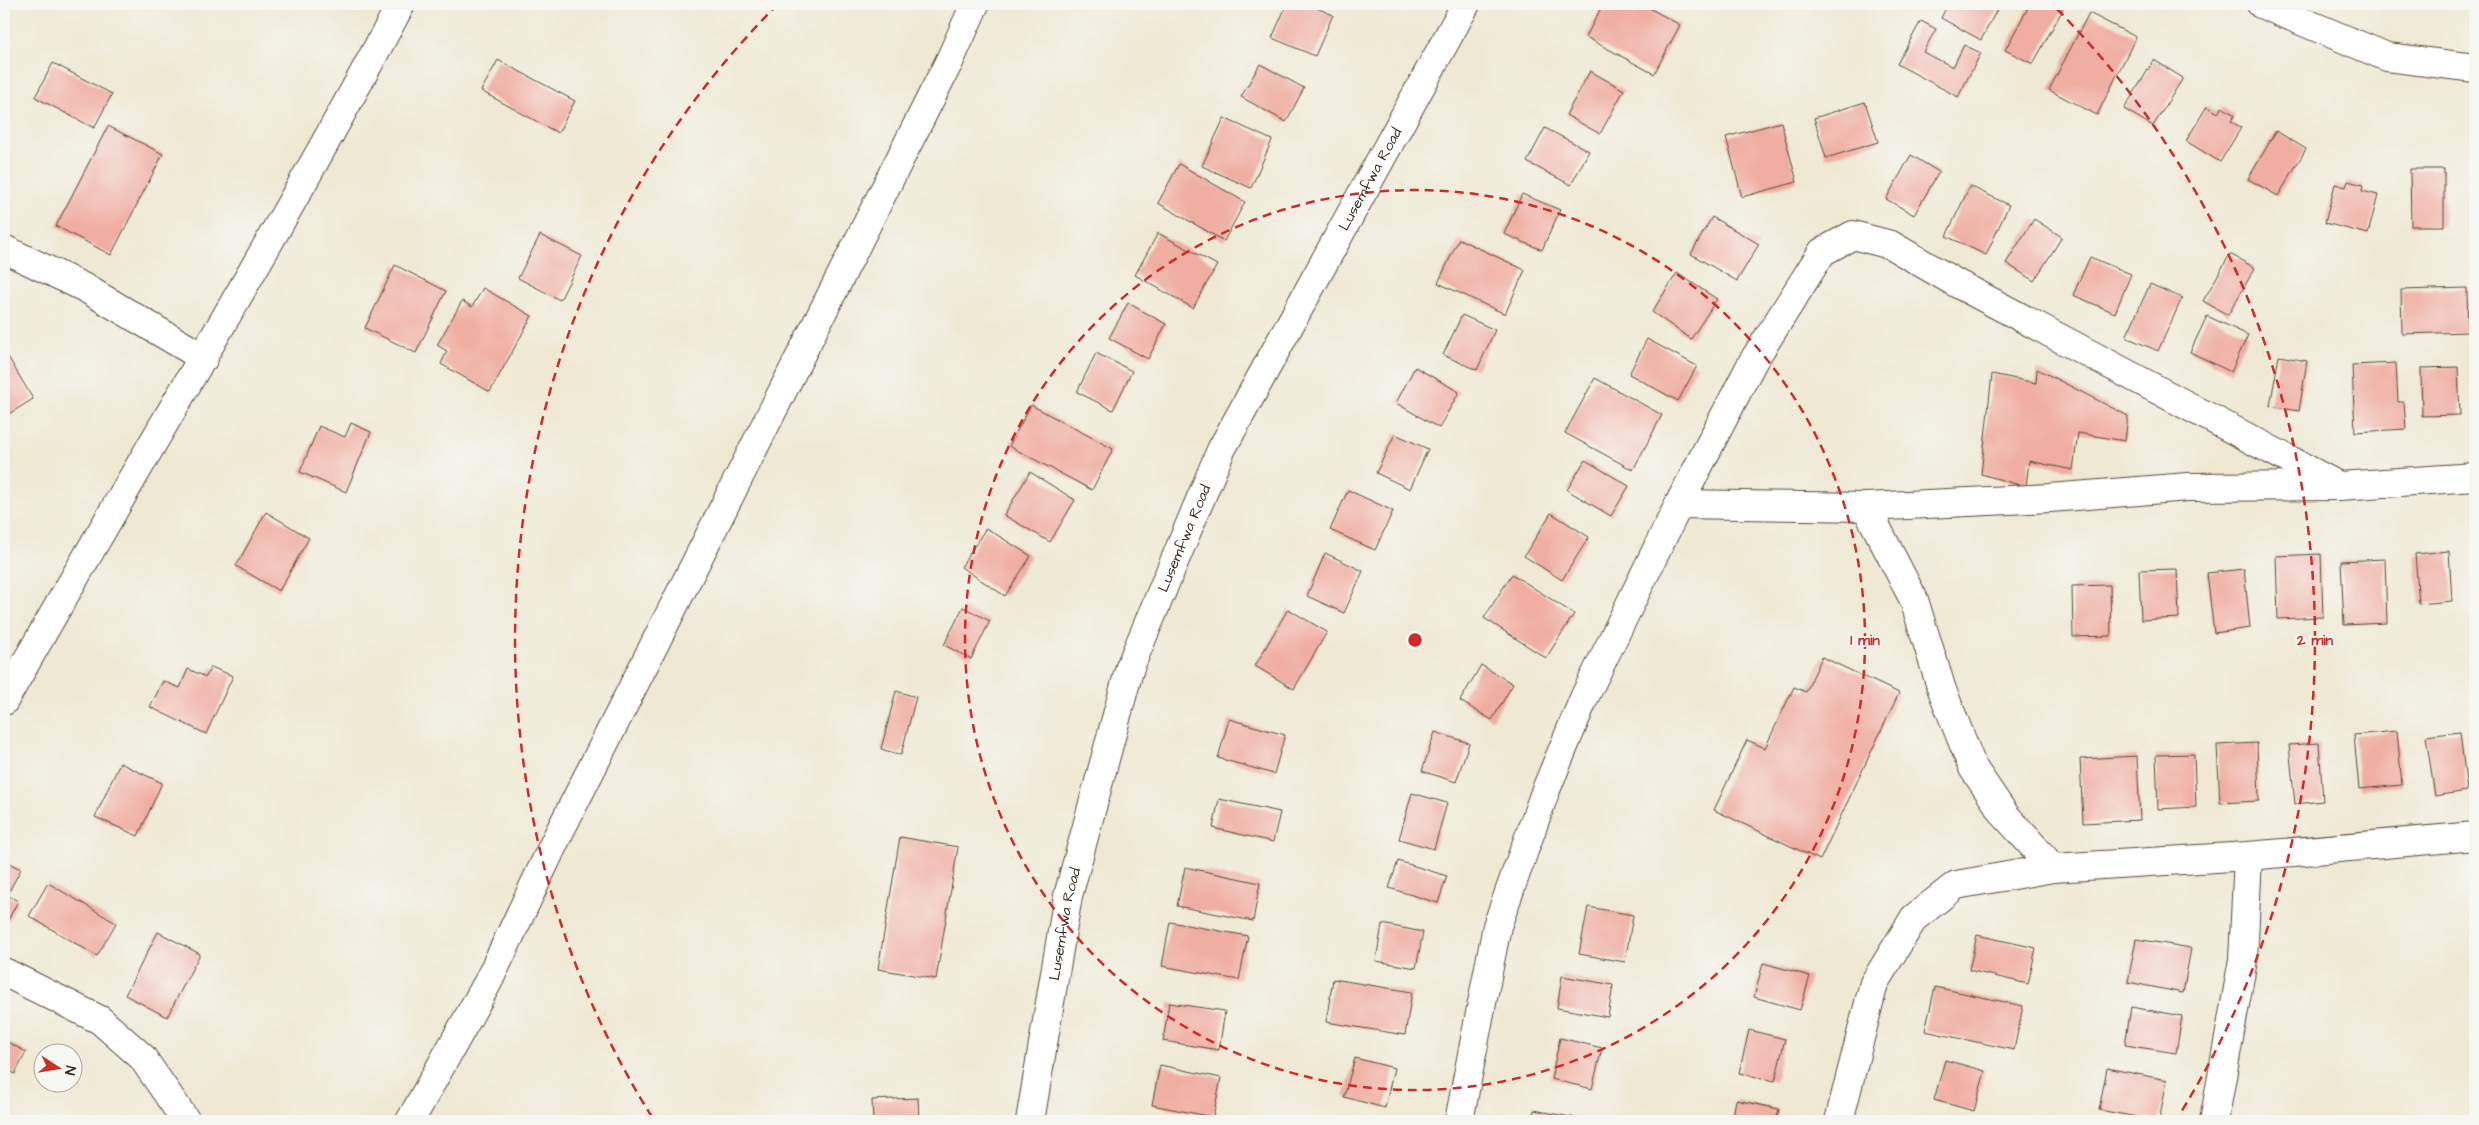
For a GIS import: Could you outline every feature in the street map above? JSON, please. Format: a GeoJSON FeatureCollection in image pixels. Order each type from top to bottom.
{"type":"FeatureCollection","features":[{"type":"Feature","properties":{"kind":"street"},"geometry":{"type":"LineString","coordinates":[[4,701],[106,520],[204,358],[355,90],[401,4]]}},
{"type":"Feature","properties":{"kind":"street"},"geometry":{"type":"LineString","coordinates":[[410,1121],[488,982],[558,835],[950,60],[975,4]]}},
{"type":"Feature","properties":{"kind":"street","name":"Lusemfwa Road"},"geometry":{"type":"LineString","coordinates":[[1030,1121],[1068,896],[1130,667],[1221,450],[1466,4]]}},
{"type":"Feature","properties":{"kind":"street"},"geometry":{"type":"LineString","coordinates":[[2261,4],[2387,57],[2475,68]]}},
{"type":"Feature","properties":{"kind":"street"},"geometry":{"type":"LineString","coordinates":[[1459,1121],[1497,926],[1545,792],[1584,698],[1679,504],[1752,363],[1822,252],[1853,235],[1891,245],[1965,288],[2339,486]]}},
{"type":"Feature","properties":{"kind":"street"},"geometry":{"type":"LineString","coordinates":[[4,249],[85,288],[204,358]]}},
{"type":"Feature","properties":{"kind":"street"},"geometry":{"type":"LineString","coordinates":[[1679,504],[1866,507],[2050,498],[2188,487],[2339,486],[2475,477]]}},
{"type":"Feature","properties":{"kind":"street"},"geometry":{"type":"LineString","coordinates":[[1866,507],[1914,600],[1942,690],[1973,768],[2005,815],[2053,868]]}},
{"type":"Feature","properties":{"kind":"street"},"geometry":{"type":"LineString","coordinates":[[1839,1121],[1874,983],[1914,918],[1956,885],[2053,868],[2248,856],[2475,836]]}},
{"type":"Feature","properties":{"kind":"street"},"geometry":{"type":"LineString","coordinates":[[2214,1121],[2242,960],[2248,856]]}},
{"type":"Feature","properties":{"kind":"street"},"geometry":{"type":"LineString","coordinates":[[4,972],[100,1020],[142,1057],[186,1121]]}},
{"type":"Feature","properties":{"kind":"building"},"geometry":{"type":"Polygon","coordinates":[[[1287,4],[1307,4],[1333,15],[1315,56],[1272,38],[1287,4]]]}},
{"type":"Feature","properties":{"kind":"building"},"geometry":{"type":"Polygon","coordinates":[[[1603,4],[1642,4],[1680,25],[1654,74],[1586,37],[1603,4]]]}},
{"type":"Feature","properties":{"kind":"building"},"geometry":{"type":"Polygon","coordinates":[[[1661,4],[1671,4],[1669,8],[1661,4]]]}},
{"type":"Feature","properties":{"kind":"building"},"geometry":{"type":"Polygon","coordinates":[[[1948,4],[2000,4],[1981,40],[1941,18],[1948,4]]]}},
{"type":"Feature","properties":{"kind":"building"},"geometry":{"type":"Polygon","coordinates":[[[2030,4],[2053,4],[2063,9],[2033,64],[2005,50],[2030,4]]]}},
{"type":"Feature","properties":{"kind":"building"},"geometry":{"type":"Polygon","coordinates":[[[2089,13],[2136,37],[2097,115],[2049,90],[2089,13]]]}},
{"type":"Feature","properties":{"kind":"building"},"geometry":{"type":"Polygon","coordinates":[[[1921,21],[1936,29],[1923,52],[1953,67],[1964,45],[1981,53],[1958,97],[1897,64],[1921,21]]]}},
{"type":"Feature","properties":{"kind":"building"},"geometry":{"type":"Polygon","coordinates":[[[498,60],[575,101],[558,133],[481,91],[498,60]]]}},
{"type":"Feature","properties":{"kind":"building"},"geometry":{"type":"Polygon","coordinates":[[[2154,60],[2183,78],[2153,126],[2124,109],[2154,60]]]}},
{"type":"Feature","properties":{"kind":"building"},"geometry":{"type":"Polygon","coordinates":[[[53,63],[112,94],[94,128],[35,97],[53,63]]]}},
{"type":"Feature","properties":{"kind":"building"},"geometry":{"type":"Polygon","coordinates":[[[1260,64],[1304,88],[1286,122],[1241,97],[1260,64]]]}},
{"type":"Feature","properties":{"kind":"building"},"geometry":{"type":"Polygon","coordinates":[[[1590,71],[1624,90],[1600,134],[1566,115],[1590,71]]]}},
{"type":"Feature","properties":{"kind":"building"},"geometry":{"type":"Polygon","coordinates":[[[1865,102],[1878,142],[1826,158],[1814,118],[1865,102]]]}},
{"type":"Feature","properties":{"kind":"building"},"geometry":{"type":"Polygon","coordinates":[[[2207,106],[2218,113],[2222,107],[2235,115],[2231,121],[2241,128],[2220,162],[2186,141],[2207,106]]]}},
{"type":"Feature","properties":{"kind":"building"},"geometry":{"type":"Polygon","coordinates":[[[1224,118],[1272,140],[1251,188],[1202,166],[1224,118]]]}},
{"type":"Feature","properties":{"kind":"building"},"geometry":{"type":"Polygon","coordinates":[[[1781,122],[1797,182],[1742,197],[1726,137],[1781,122]]]}},
{"type":"Feature","properties":{"kind":"building"},"geometry":{"type":"Polygon","coordinates":[[[108,126],[163,154],[111,255],[56,226],[108,126]]]}},
{"type":"Feature","properties":{"kind":"building"},"geometry":{"type":"Polygon","coordinates":[[[1545,128],[1589,151],[1571,185],[1527,162],[1545,128]]]}},
{"type":"Feature","properties":{"kind":"building"},"geometry":{"type":"Polygon","coordinates":[[[2276,131],[2306,149],[2278,196],[2248,179],[2276,131]]]}},
{"type":"Feature","properties":{"kind":"building"},"geometry":{"type":"Polygon","coordinates":[[[1911,155],[1939,172],[1914,215],[1886,199],[1911,155]]]}},
{"type":"Feature","properties":{"kind":"building"},"geometry":{"type":"Polygon","coordinates":[[[1179,164],[1245,202],[1224,241],[1158,203],[1179,164]]]}},
{"type":"Feature","properties":{"kind":"building"},"geometry":{"type":"Polygon","coordinates":[[[2410,169],[2444,169],[2444,226],[2411,226],[2410,169]]]}},
{"type":"Feature","properties":{"kind":"building"},"geometry":{"type":"Polygon","coordinates":[[[2348,181],[2363,185],[2362,191],[2378,195],[2368,234],[2325,223],[2335,184],[2346,187],[2348,181]]]}},
{"type":"Feature","properties":{"kind":"building"},"geometry":{"type":"Polygon","coordinates":[[[1970,186],[2009,205],[1986,255],[1946,236],[1970,186]]]}},
{"type":"Feature","properties":{"kind":"building"},"geometry":{"type":"Polygon","coordinates":[[[1522,194],[1560,210],[1542,250],[1504,234],[1522,194]]]}},
{"type":"Feature","properties":{"kind":"building"},"geometry":{"type":"Polygon","coordinates":[[[1712,217],[1759,244],[1737,281],[1691,254],[1712,217]]]}},
{"type":"Feature","properties":{"kind":"building"},"geometry":{"type":"Polygon","coordinates":[[[2034,219],[2062,237],[2034,281],[2006,263],[2034,219]]]}},
{"type":"Feature","properties":{"kind":"building"},"geometry":{"type":"Polygon","coordinates":[[[1158,233],[1217,265],[1193,308],[1135,275],[1158,233]]]}},
{"type":"Feature","properties":{"kind":"building"},"geometry":{"type":"Polygon","coordinates":[[[540,235],[582,256],[560,300],[518,278],[540,235]]]}},
{"type":"Feature","properties":{"kind":"building"},"geometry":{"type":"Polygon","coordinates":[[[1459,239],[1525,270],[1505,314],[1438,283],[1459,239]]]}},
{"type":"Feature","properties":{"kind":"building"},"geometry":{"type":"Polygon","coordinates":[[[2230,254],[2255,268],[2228,315],[2203,301],[2230,254]]]}},
{"type":"Feature","properties":{"kind":"building"},"geometry":{"type":"Polygon","coordinates":[[[2090,257],[2131,274],[2115,313],[2073,295],[2090,257]]]}},
{"type":"Feature","properties":{"kind":"building"},"geometry":{"type":"Polygon","coordinates":[[[395,265],[446,291],[416,353],[365,328],[395,265]]]}},
{"type":"Feature","properties":{"kind":"building"},"geometry":{"type":"Polygon","coordinates":[[[1677,273],[1717,299],[1691,339],[1652,312],[1677,273]]]}},
{"type":"Feature","properties":{"kind":"building"},"geometry":{"type":"Polygon","coordinates":[[[2150,284],[2182,298],[2158,351],[2126,337],[2150,284]]]}},
{"type":"Feature","properties":{"kind":"building"},"geometry":{"type":"Polygon","coordinates":[[[483,288],[532,316],[490,392],[441,364],[447,351],[437,345],[462,301],[472,307],[483,288]]]}},
{"type":"Feature","properties":{"kind":"building"},"geometry":{"type":"Polygon","coordinates":[[[2467,288],[2468,332],[2402,334],[2401,290],[2467,288]]]}},
{"type":"Feature","properties":{"kind":"building"},"geometry":{"type":"Polygon","coordinates":[[[1128,303],[1166,324],[1148,359],[1109,338],[1128,303]]]}},
{"type":"Feature","properties":{"kind":"building"},"geometry":{"type":"Polygon","coordinates":[[[1462,315],[1495,330],[1477,370],[1443,355],[1462,315]]]}},
{"type":"Feature","properties":{"kind":"building"},"geometry":{"type":"Polygon","coordinates":[[[2207,316],[2248,335],[2231,372],[2190,352],[2207,316]]]}},
{"type":"Feature","properties":{"kind":"building"},"geometry":{"type":"Polygon","coordinates":[[[1647,339],[1697,366],[1678,401],[1629,374],[1647,339]]]}},
{"type":"Feature","properties":{"kind":"building"},"geometry":{"type":"Polygon","coordinates":[[[4,350],[33,399],[4,417],[4,350]]]}},
{"type":"Feature","properties":{"kind":"building"},"geometry":{"type":"Polygon","coordinates":[[[1096,353],[1132,371],[1113,410],[1077,392],[1096,353]]]}},
{"type":"Feature","properties":{"kind":"building"},"geometry":{"type":"Polygon","coordinates":[[[2279,356],[2307,361],[2299,411],[2270,406],[2279,356]]]}},
{"type":"Feature","properties":{"kind":"building"},"geometry":{"type":"Polygon","coordinates":[[[2396,363],[2398,402],[2404,402],[2406,429],[2355,432],[2352,365],[2396,363]]]}},
{"type":"Feature","properties":{"kind":"building"},"geometry":{"type":"Polygon","coordinates":[[[1415,367],[1459,392],[1439,428],[1396,403],[1415,367]]]}},
{"type":"Feature","properties":{"kind":"building"},"geometry":{"type":"Polygon","coordinates":[[[2458,367],[2460,415],[2422,416],[2421,368],[2458,367]]]}},
{"type":"Feature","properties":{"kind":"building"},"geometry":{"type":"Polygon","coordinates":[[[2037,369],[2128,416],[2125,441],[2078,433],[2073,470],[2029,461],[2026,487],[1981,474],[1992,374],[2036,383],[2037,369]]]}},
{"type":"Feature","properties":{"kind":"building"},"geometry":{"type":"Polygon","coordinates":[[[1595,378],[1662,415],[1633,470],[1565,433],[1595,378]]]}},
{"type":"Feature","properties":{"kind":"building"},"geometry":{"type":"Polygon","coordinates":[[[1031,405],[1113,449],[1092,490],[1009,446],[1031,405]]]}},
{"type":"Feature","properties":{"kind":"building"},"geometry":{"type":"Polygon","coordinates":[[[351,423],[371,432],[346,492],[300,472],[319,426],[345,437],[351,423]]]}},
{"type":"Feature","properties":{"kind":"building"},"geometry":{"type":"Polygon","coordinates":[[[1395,434],[1428,449],[1410,489],[1376,473],[1395,434]]]}},
{"type":"Feature","properties":{"kind":"building"},"geometry":{"type":"Polygon","coordinates":[[[1585,460],[1629,486],[1611,516],[1567,490],[1585,460]]]}},
{"type":"Feature","properties":{"kind":"building"},"geometry":{"type":"Polygon","coordinates":[[[1030,472],[1075,500],[1050,542],[1004,515],[1030,472]]]}},
{"type":"Feature","properties":{"kind":"building"},"geometry":{"type":"Polygon","coordinates":[[[1348,490],[1393,511],[1375,550],[1330,530],[1348,490]]]}},
{"type":"Feature","properties":{"kind":"building"},"geometry":{"type":"Polygon","coordinates":[[[266,512],[309,538],[279,591],[236,566],[266,512]]]}},
{"type":"Feature","properties":{"kind":"building"},"geometry":{"type":"Polygon","coordinates":[[[1551,513],[1589,537],[1562,580],[1524,556],[1551,513]]]}},
{"type":"Feature","properties":{"kind":"building"},"geometry":{"type":"Polygon","coordinates":[[[986,528],[1031,556],[1005,596],[961,567],[986,528]]]}},
{"type":"Feature","properties":{"kind":"building"},"geometry":{"type":"Polygon","coordinates":[[[2449,551],[2452,601],[2419,604],[2415,554],[2449,551]]]}},
{"type":"Feature","properties":{"kind":"building"},"geometry":{"type":"Polygon","coordinates":[[[1325,553],[1363,571],[1344,613],[1307,596],[1325,553]]]}},
{"type":"Feature","properties":{"kind":"building"},"geometry":{"type":"Polygon","coordinates":[[[2321,554],[2323,617],[2278,619],[2276,556],[2321,554]]]}},
{"type":"Feature","properties":{"kind":"building"},"geometry":{"type":"Polygon","coordinates":[[[2385,559],[2387,623],[2344,625],[2341,561],[2385,559]]]}},
{"type":"Feature","properties":{"kind":"building"},"geometry":{"type":"Polygon","coordinates":[[[2177,569],[2179,618],[2141,620],[2139,570],[2177,569]]]}},
{"type":"Feature","properties":{"kind":"building"},"geometry":{"type":"Polygon","coordinates":[[[2244,569],[2250,628],[2214,633],[2207,573],[2244,569]]]}},
{"type":"Feature","properties":{"kind":"building"},"geometry":{"type":"Polygon","coordinates":[[[1512,574],[1574,614],[1546,658],[1484,618],[1512,574]]]}},
{"type":"Feature","properties":{"kind":"building"},"geometry":{"type":"Polygon","coordinates":[[[2110,585],[2111,636],[2073,637],[2072,586],[2110,585]]]}},
{"type":"Feature","properties":{"kind":"building"},"geometry":{"type":"Polygon","coordinates":[[[963,607],[990,621],[971,659],[944,645],[963,607]]]}},
{"type":"Feature","properties":{"kind":"building"},"geometry":{"type":"Polygon","coordinates":[[[1288,609],[1327,632],[1294,689],[1255,666],[1288,609]]]}},
{"type":"Feature","properties":{"kind":"building"},"geometry":{"type":"Polygon","coordinates":[[[1822,657],[1899,693],[1820,860],[1714,810],[1747,740],[1765,748],[1794,687],[1806,692],[1822,657]]]}},
{"type":"Feature","properties":{"kind":"building"},"geometry":{"type":"Polygon","coordinates":[[[1481,665],[1513,684],[1492,720],[1460,701],[1481,665]]]}},
{"type":"Feature","properties":{"kind":"building"},"geometry":{"type":"Polygon","coordinates":[[[211,667],[233,676],[206,734],[150,707],[163,681],[180,688],[188,669],[206,677],[211,667]]]}},
{"type":"Feature","properties":{"kind":"building"},"geometry":{"type":"Polygon","coordinates":[[[896,691],[916,697],[901,755],[881,749],[896,691]]]}},
{"type":"Feature","properties":{"kind":"building"},"geometry":{"type":"Polygon","coordinates":[[[1229,719],[1285,735],[1274,774],[1218,758],[1229,719]]]}},
{"type":"Feature","properties":{"kind":"building"},"geometry":{"type":"Polygon","coordinates":[[[2397,731],[2402,785],[2359,789],[2354,735],[2397,731]]]}},
{"type":"Feature","properties":{"kind":"building"},"geometry":{"type":"Polygon","coordinates":[[[1435,732],[1469,743],[1456,782],[1422,771],[1435,732]]]}},
{"type":"Feature","properties":{"kind":"building"},"geometry":{"type":"Polygon","coordinates":[[[2460,732],[2467,791],[2435,796],[2426,736],[2460,732]]]}},
{"type":"Feature","properties":{"kind":"building"},"geometry":{"type":"Polygon","coordinates":[[[2257,743],[2259,801],[2220,803],[2217,745],[2257,743]]]}},
{"type":"Feature","properties":{"kind":"building"},"geometry":{"type":"Polygon","coordinates":[[[2319,743],[2323,801],[2295,804],[2289,745],[2319,743]]]}},
{"type":"Feature","properties":{"kind":"building"},"geometry":{"type":"Polygon","coordinates":[[[2194,754],[2196,807],[2158,809],[2156,755],[2194,754]]]}},
{"type":"Feature","properties":{"kind":"building"},"geometry":{"type":"Polygon","coordinates":[[[2137,756],[2140,820],[2083,823],[2080,759],[2137,756]]]}},
{"type":"Feature","properties":{"kind":"building"},"geometry":{"type":"Polygon","coordinates":[[[120,763],[162,783],[138,836],[95,817],[120,763]]]}},
{"type":"Feature","properties":{"kind":"building"},"geometry":{"type":"Polygon","coordinates":[[[1412,793],[1447,803],[1434,849],[1399,839],[1412,793]]]}},
{"type":"Feature","properties":{"kind":"building"},"geometry":{"type":"Polygon","coordinates":[[[1219,799],[1280,812],[1273,842],[1213,828],[1219,799]]]}},
{"type":"Feature","properties":{"kind":"building"},"geometry":{"type":"Polygon","coordinates":[[[900,837],[958,847],[936,979],[878,969],[900,837]]]}},
{"type":"Feature","properties":{"kind":"building"},"geometry":{"type":"Polygon","coordinates":[[[4,861],[21,869],[7,895],[18,901],[4,928],[4,861]]]}},
{"type":"Feature","properties":{"kind":"building"},"geometry":{"type":"Polygon","coordinates":[[[1398,861],[1447,876],[1438,903],[1389,888],[1398,861]]]}},
{"type":"Feature","properties":{"kind":"building"},"geometry":{"type":"Polygon","coordinates":[[[1185,867],[1260,883],[1253,921],[1177,906],[1185,867]]]}},
{"type":"Feature","properties":{"kind":"building"},"geometry":{"type":"Polygon","coordinates":[[[48,883],[116,923],[97,956],[29,916],[48,883]]]}},
{"type":"Feature","properties":{"kind":"building"},"geometry":{"type":"Polygon","coordinates":[[[1588,907],[1633,915],[1625,962],[1579,954],[1588,907]]]}},
{"type":"Feature","properties":{"kind":"building"},"geometry":{"type":"Polygon","coordinates":[[[1170,922],[1248,936],[1239,980],[1162,966],[1170,922]]]}},
{"type":"Feature","properties":{"kind":"building"},"geometry":{"type":"Polygon","coordinates":[[[1382,924],[1423,932],[1416,968],[1376,961],[1382,924]]]}},
{"type":"Feature","properties":{"kind":"building"},"geometry":{"type":"Polygon","coordinates":[[[158,932],[200,954],[167,1017],[125,995],[158,932]]]}},
{"type":"Feature","properties":{"kind":"building"},"geometry":{"type":"Polygon","coordinates":[[[1977,935],[2036,948],[2028,984],[1969,970],[1977,935]]]}},
{"type":"Feature","properties":{"kind":"building"},"geometry":{"type":"Polygon","coordinates":[[[2136,939],[2191,948],[2183,993],[2128,982],[2136,939]]]}},
{"type":"Feature","properties":{"kind":"building"},"geometry":{"type":"Polygon","coordinates":[[[1763,963],[1810,976],[1800,1010],[1754,997],[1763,963]]]}},
{"type":"Feature","properties":{"kind":"building"},"geometry":{"type":"Polygon","coordinates":[[[1562,976],[1613,985],[1608,1017],[1557,1008],[1562,976]]]}},
{"type":"Feature","properties":{"kind":"building"},"geometry":{"type":"Polygon","coordinates":[[[1333,979],[1412,992],[1405,1035],[1326,1022],[1333,979]]]}},
{"type":"Feature","properties":{"kind":"building"},"geometry":{"type":"Polygon","coordinates":[[[1935,987],[2023,1006],[2014,1050],[1925,1031],[1935,987]]]}},
{"type":"Feature","properties":{"kind":"building"},"geometry":{"type":"Polygon","coordinates":[[[1169,1003],[1225,1011],[1219,1050],[1163,1041],[1169,1003]]]}},
{"type":"Feature","properties":{"kind":"building"},"geometry":{"type":"Polygon","coordinates":[[[2131,1007],[2182,1016],[2176,1053],[2125,1045],[2131,1007]]]}},
{"type":"Feature","properties":{"kind":"building"},"geometry":{"type":"Polygon","coordinates":[[[1749,1030],[1785,1039],[1775,1081],[1739,1073],[1749,1030]]]}},
{"type":"Feature","properties":{"kind":"building"},"geometry":{"type":"Polygon","coordinates":[[[1560,1038],[1602,1048],[1592,1089],[1551,1079],[1560,1038]]]}},
{"type":"Feature","properties":{"kind":"building"},"geometry":{"type":"Polygon","coordinates":[[[4,1040],[26,1052],[15,1074],[4,1068],[4,1040]]]}},
{"type":"Feature","properties":{"kind":"building"},"geometry":{"type":"Polygon","coordinates":[[[1355,1058],[1394,1068],[1385,1108],[1344,1097],[1355,1058]]]}},
{"type":"Feature","properties":{"kind":"building"},"geometry":{"type":"Polygon","coordinates":[[[1945,1060],[1985,1071],[1974,1111],[1934,1100],[1945,1060]]]}},
{"type":"Feature","properties":{"kind":"building"},"geometry":{"type":"Polygon","coordinates":[[[1160,1065],[1221,1078],[1213,1117],[1152,1105],[1160,1065]]]}},
{"type":"Feature","properties":{"kind":"building"},"geometry":{"type":"Polygon","coordinates":[[[2107,1068],[2167,1080],[2159,1121],[2099,1110],[2107,1068]]]}},
{"type":"Feature","properties":{"kind":"building"},"geometry":{"type":"Polygon","coordinates":[[[918,1098],[919,1121],[873,1121],[872,1100],[918,1098]]]}},
{"type":"Feature","properties":{"kind":"building"},"geometry":{"type":"Polygon","coordinates":[[[1736,1100],[1779,1109],[1776,1121],[1732,1121],[1736,1100]]]}},
{"type":"Feature","properties":{"kind":"building"},"geometry":{"type":"Polygon","coordinates":[[[1534,1110],[1581,1119],[1581,1121],[1532,1121],[1534,1110]]]}}]}
